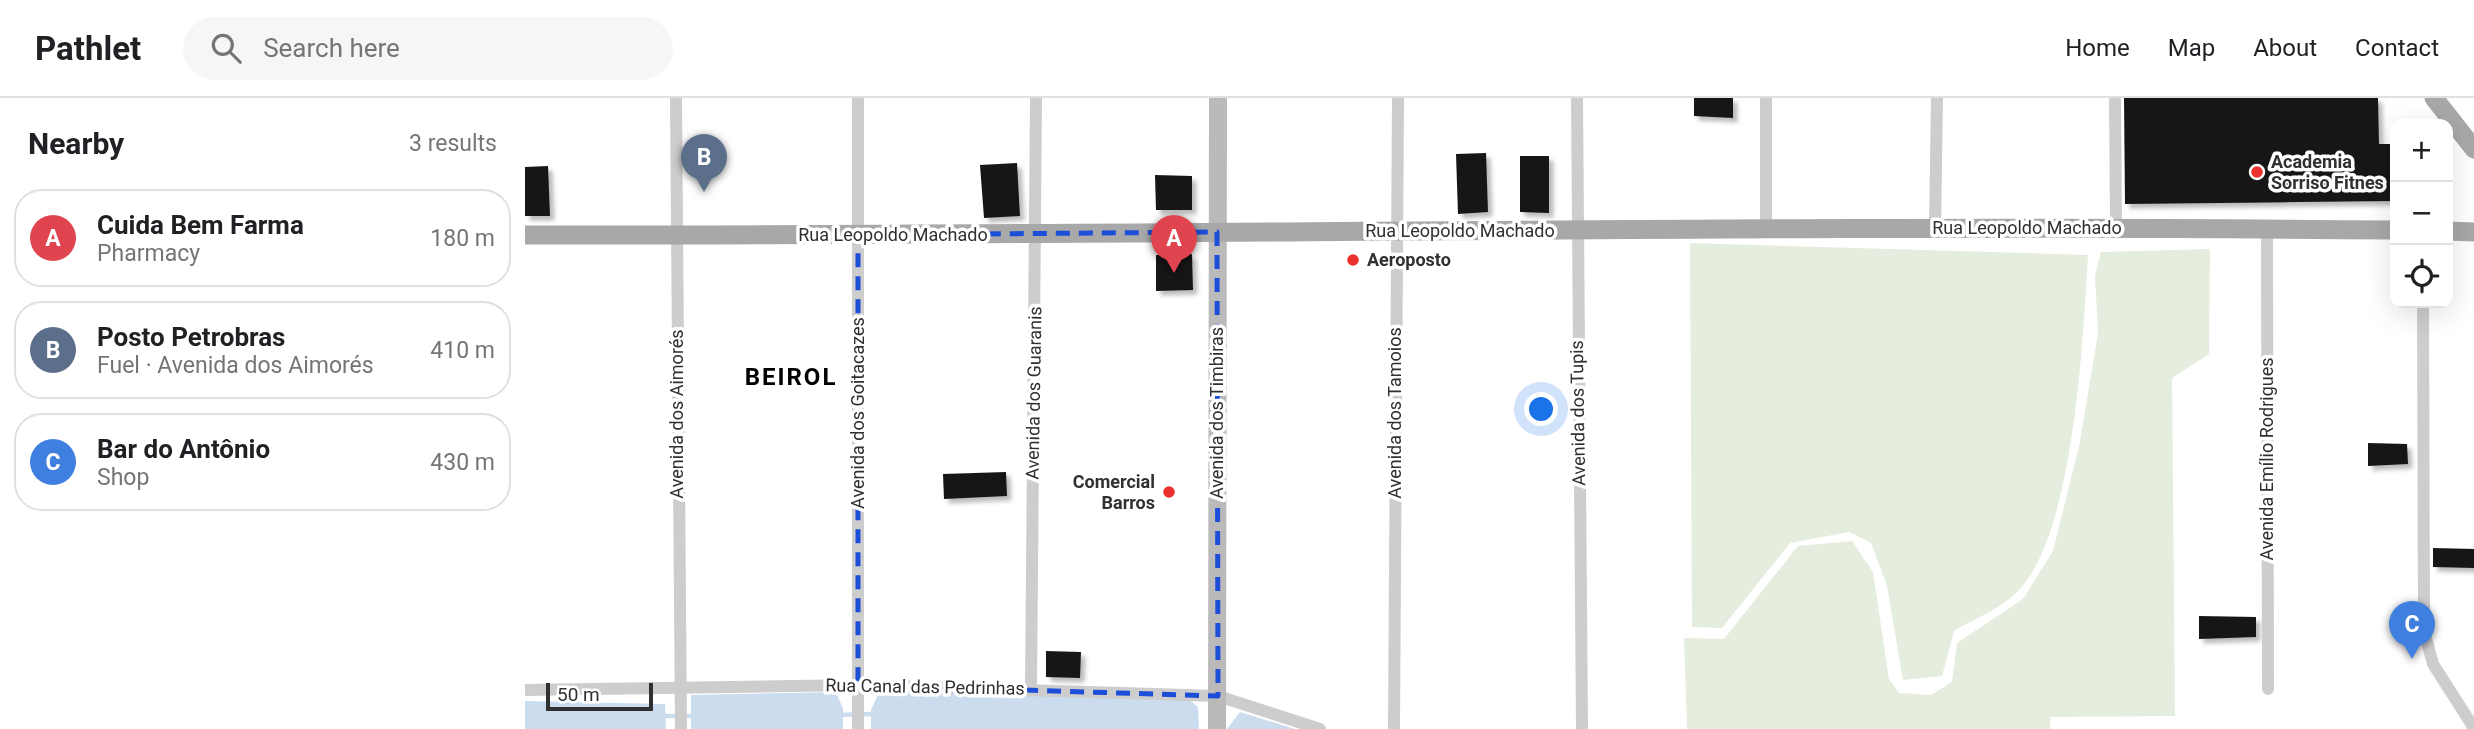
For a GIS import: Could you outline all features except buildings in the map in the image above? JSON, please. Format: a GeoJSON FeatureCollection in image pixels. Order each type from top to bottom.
{"type":"FeatureCollection","features":[{"type":"Feature","properties":{"kind":"main road"},"geometry":{"type":"LineString","coordinates":[[2434,98],[2474,149]]}},
{"type":"Feature","properties":{"kind":"main road","name":"Rua Leopoldo Machado"},"geometry":{"type":"LineString","coordinates":[[525,235],[1036,235],[1766,227],[2390,230]]}},
{"type":"Feature","properties":{"kind":"main road"},"geometry":{"type":"LineString","coordinates":[[2453,231],[2474,232]]}},
{"type":"Feature","properties":{"kind":"street","name":"Avenida dos Aimorés"},"geometry":{"type":"LineString","coordinates":[[676,98],[678,688],[681,729]]}},
{"type":"Feature","properties":{"kind":"street","name":"Avenida dos Goitacazes"},"geometry":{"type":"LineString","coordinates":[[857,98],[858,729]]}},
{"type":"Feature","properties":{"kind":"street","name":"Avenida dos Guaranis"},"geometry":{"type":"LineString","coordinates":[[1031,689],[1036,98]]}},
{"type":"Feature","properties":{"kind":"street","name":"Avenida dos Timbiras"},"geometry":{"type":"LineString","coordinates":[[1217,729],[1218,98]]}},
{"type":"Feature","properties":{"kind":"street","name":"Avenida dos Tamoios"},"geometry":{"type":"LineString","coordinates":[[1394,729],[1398,98]]}},
{"type":"Feature","properties":{"kind":"street","name":"Avenida dos Tupis"},"geometry":{"type":"LineString","coordinates":[[1577,98],[1581,729]]}},
{"type":"Feature","properties":{"kind":"street"},"geometry":{"type":"LineString","coordinates":[[1766,98],[1766,227]]}},
{"type":"Feature","properties":{"kind":"street"},"geometry":{"type":"LineString","coordinates":[[1935,229],[1937,98]]}},
{"type":"Feature","properties":{"kind":"street"},"geometry":{"type":"LineString","coordinates":[[2115,98],[2116,227]]}},
{"type":"Feature","properties":{"kind":"street","name":"Avenida Emílio Rodrigues"},"geometry":{"type":"LineString","coordinates":[[2267,229],[2268,689]]}},
{"type":"Feature","properties":{"kind":"street"},"geometry":{"type":"LineString","coordinates":[[2423,308],[2424,631],[2433,664],[2470,726]]}},
{"type":"Feature","properties":{"kind":"street","name":"Rua Canal das Pedrinhas"},"geometry":{"type":"LineString","coordinates":[[525,690],[1031,689],[1218,702],[1320,729]]}},
{"type":"Feature","properties":{"kind":"highlighted area"},"geometry":{"type":"Polygon","coordinates":[[[1217,232],[1218,696],[858,685],[858,235],[1217,232]]]}},
{"type":"Feature","properties":{"kind":"green space"},"geometry":{"type":"Polygon","coordinates":[[[1690,243],[2088,255],[2073,432],[2052,525],[2037,563],[2018,591],[1996,608],[1954,631],[1942,676],[1903,680],[1887,586],[1871,543],[1849,532],[1790,543],[1722,628],[1692,627],[1690,243]]]}},
{"type":"Feature","properties":{"kind":"green space"},"geometry":{"type":"Polygon","coordinates":[[[2210,249],[2209,354],[2172,378],[2175,716],[2050,717],[2050,729],[1687,729],[1684,638],[1724,639],[1798,546],[1852,541],[1873,572],[1889,679],[1899,693],[1931,695],[1952,682],[1957,643],[2023,599],[2053,551],[2080,442],[2098,334],[2095,276],[2101,252],[2210,249]]]}},
{"type":"Feature","properties":{"kind":"water"},"geometry":{"type":"Polygon","coordinates":[[[880,690],[1187,698],[1198,707],[1199,729],[871,729],[871,710],[880,690]]]}},
{"type":"Feature","properties":{"kind":"water"},"geometry":{"type":"Polygon","coordinates":[[[836,692],[843,709],[843,729],[691,729],[691,695],[836,692]]]}},
{"type":"Feature","properties":{"kind":"water"},"geometry":{"type":"Polygon","coordinates":[[[525,701],[665,704],[666,729],[525,729],[525,701]]]}},
{"type":"Feature","properties":{"kind":"water"},"geometry":{"type":"Polygon","coordinates":[[[1240,712],[1295,729],[1227,729],[1240,712]]]}},
{"type":"Feature","properties":{"kind":"waterway"},"geometry":{"type":"LineString","coordinates":[[837,715],[874,714]]}},
{"type":"Feature","properties":{"kind":"waterway"},"geometry":{"type":"LineString","coordinates":[[662,716],[696,716]]}},
{"type":"Feature","properties":{"kind":"place","name":"Academia Sorriso Fitnes"},"geometry":{"type":"Point","coordinates":[2257,172]}},
{"type":"Feature","properties":{"kind":"place","name":"Posto Petrobras"},"geometry":{"type":"Point","coordinates":[704,192]}},
{"type":"Feature","properties":{"kind":"place","name":"Aeroposto"},"geometry":{"type":"Point","coordinates":[1353,260]}},
{"type":"Feature","properties":{"kind":"place","name":"Cuida Bem Farma"},"geometry":{"type":"Point","coordinates":[1174,273]}},
{"type":"Feature","properties":{"kind":"place","name":"Comercial Barros"},"geometry":{"type":"Point","coordinates":[1169,492]}},
{"type":"Feature","properties":{"kind":"place","name":"Bar do Antônio"},"geometry":{"type":"Point","coordinates":[2412,659]}},
{"type":"Feature","properties":{"kind":"district","name":"BEIROL"},"geometry":{"type":"Point","coordinates":[791,377]}}]}
